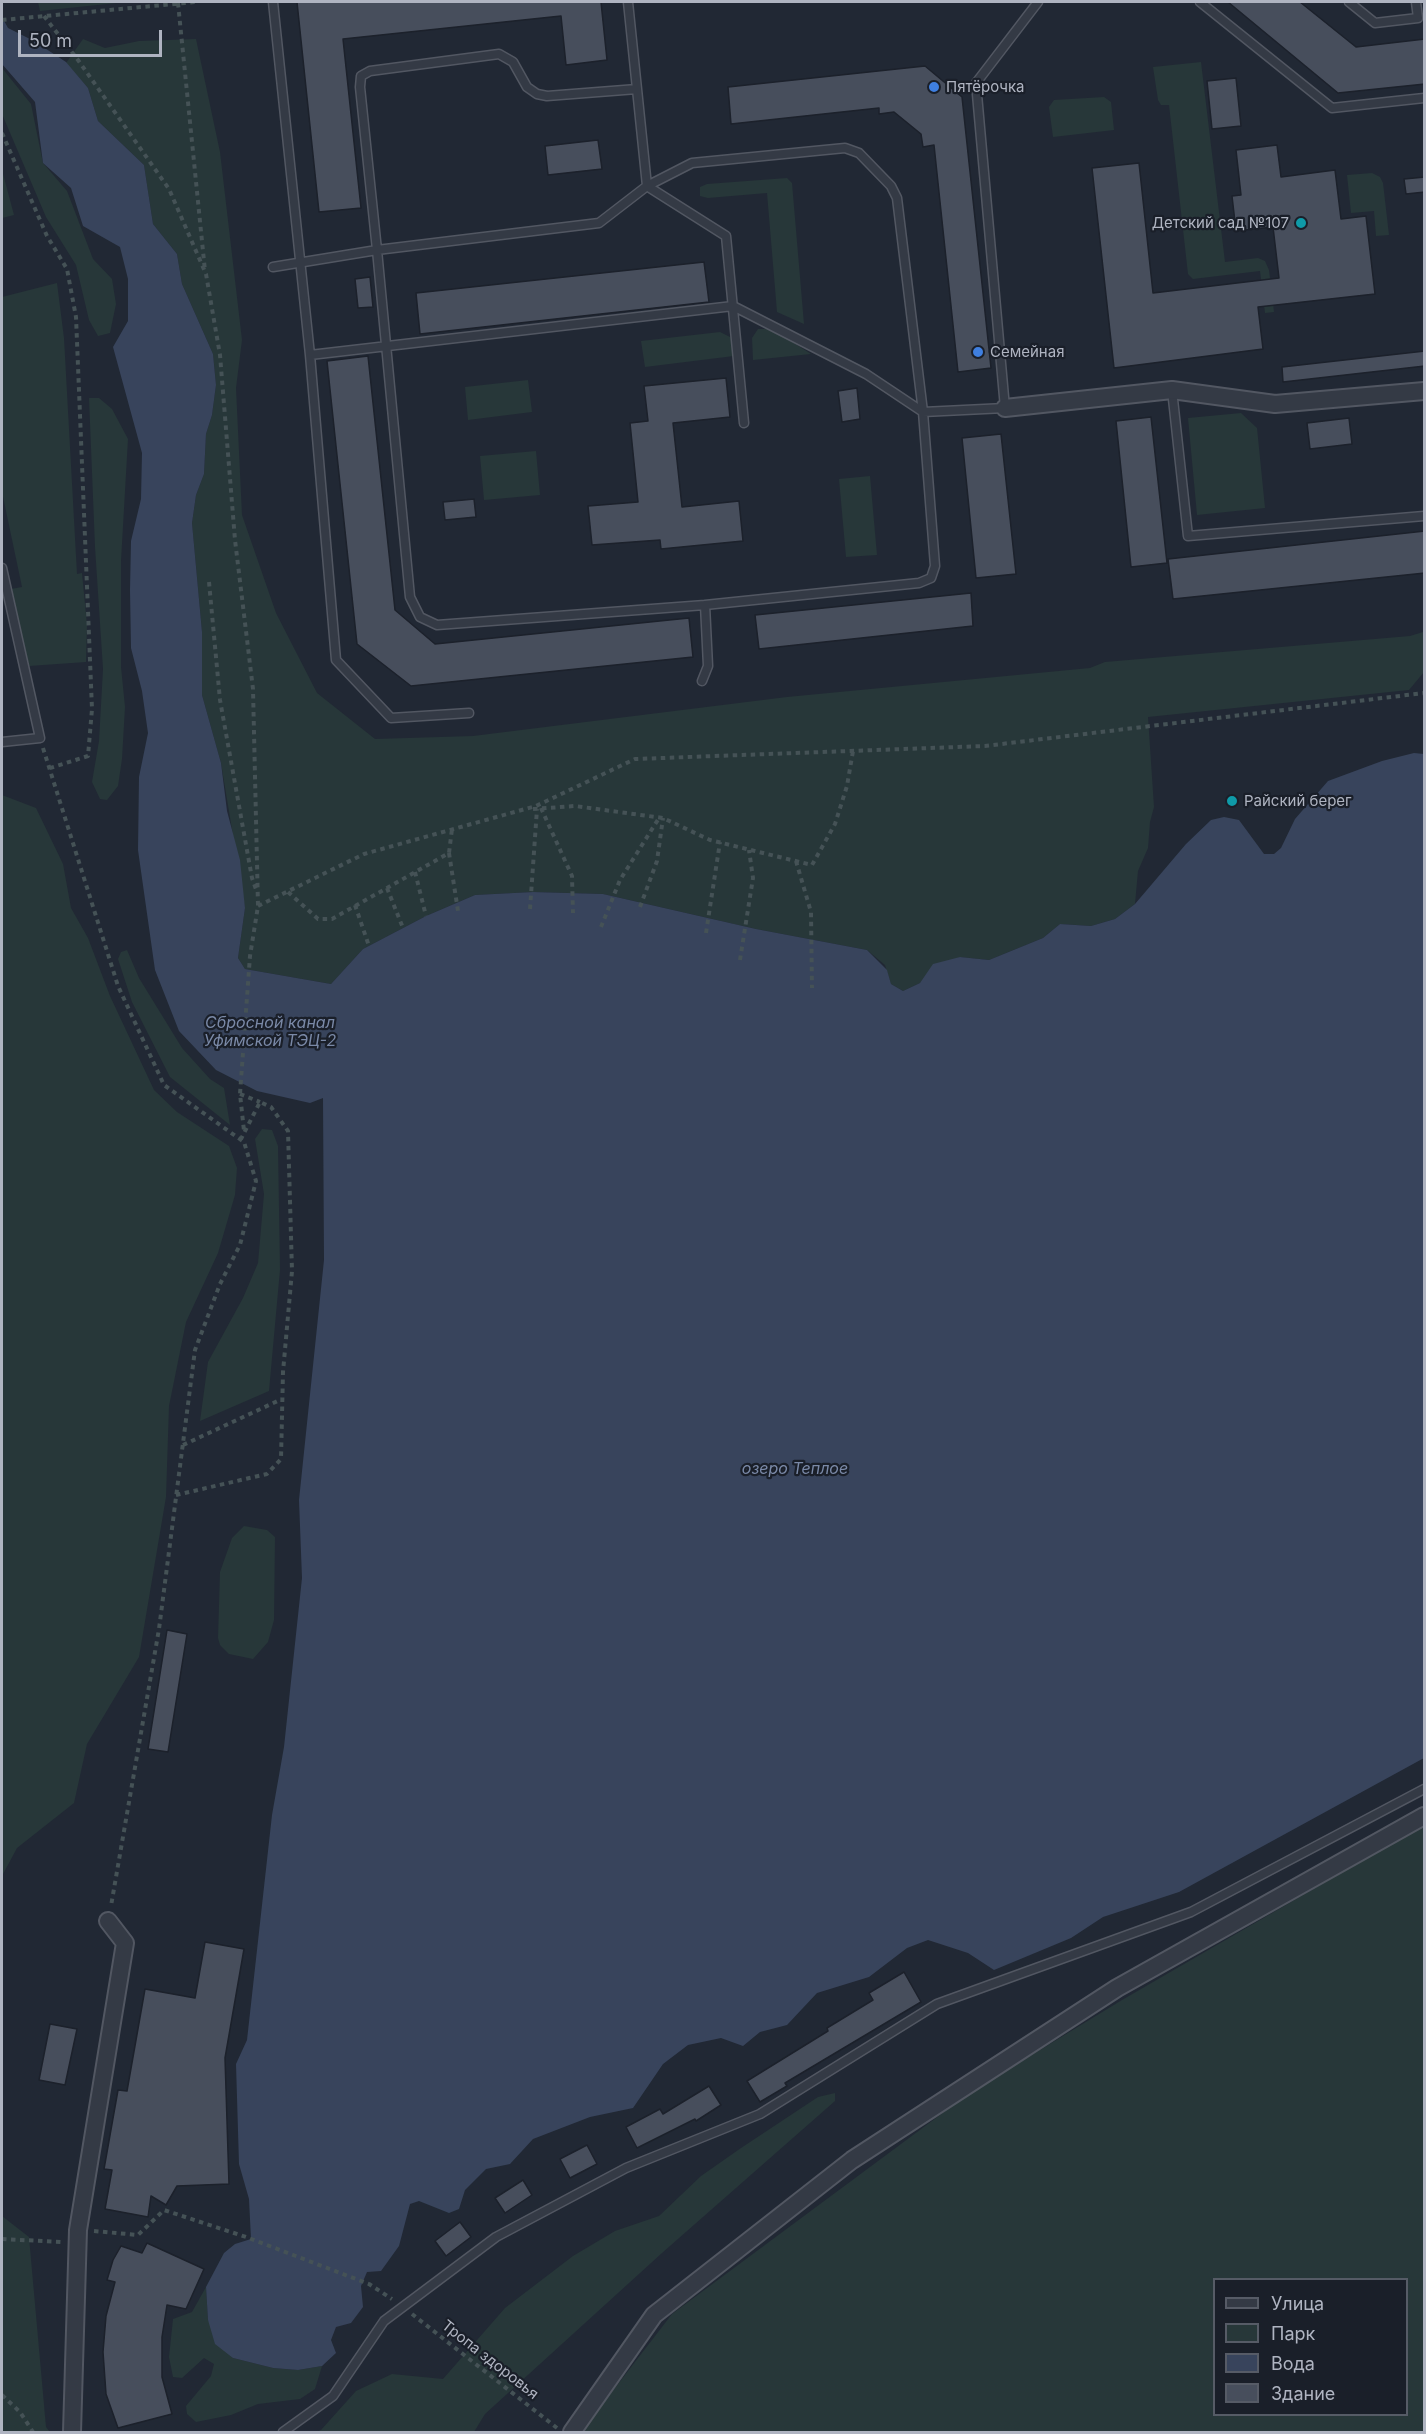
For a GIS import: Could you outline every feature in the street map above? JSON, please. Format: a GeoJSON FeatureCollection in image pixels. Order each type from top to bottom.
{"type":"FeatureCollection","features":[{"type":"Feature","properties":{"kind":"street"},"geometry":{"type":"LineString","coordinates":[[1005,408],[1172,390],[1275,404],[1425,391]]}},
{"type":"Feature","properties":{"kind":"street"},"geometry":{"type":"LineString","coordinates":[[572,2433],[654,2315],[852,2160],[1117,1988],[1425,1816]]}},
{"type":"Feature","properties":{"kind":"street"},"geometry":{"type":"LineString","coordinates":[[72,2433],[78,2236],[125,1943],[108,1921]]}},
{"type":"Feature","properties":{"kind":"lane"},"geometry":{"type":"LineString","coordinates":[[273,2],[298,262],[310,355],[336,660],[392,718],[469,713]]}},
{"type":"Feature","properties":{"kind":"lane"},"geometry":{"type":"LineString","coordinates":[[628,2],[647,186]]}},
{"type":"Feature","properties":{"kind":"lane"},"geometry":{"type":"LineString","coordinates":[[310,355],[733,306],[866,374],[923,412],[1005,408],[976,83],[1038,2]]}},
{"type":"Feature","properties":{"kind":"lane"},"geometry":{"type":"LineString","coordinates":[[1200,2],[1332,108],[1425,98]]}},
{"type":"Feature","properties":{"kind":"lane"},"geometry":{"type":"LineString","coordinates":[[1349,2],[1375,23],[1418,18],[1416,2]]}},
{"type":"Feature","properties":{"kind":"lane"},"geometry":{"type":"LineString","coordinates":[[273,267],[377,250],[599,223],[647,186],[692,163],[845,148],[859,153],[891,186],[897,198],[923,412],[936,566],[931,578],[919,583],[705,605],[437,625],[420,617],[410,597],[387,346],[377,250],[360,87],[361,76],[370,71],[499,54],[513,62],[527,87],[537,94],[547,96],[637,89]]}},
{"type":"Feature","properties":{"kind":"lane"},"geometry":{"type":"LineString","coordinates":[[647,186],[726,236],[744,423]]}},
{"type":"Feature","properties":{"kind":"lane"},"geometry":{"type":"LineString","coordinates":[[1172,390],[1188,536],[1425,516]]}},
{"type":"Feature","properties":{"kind":"lane"},"geometry":{"type":"LineString","coordinates":[[2,568],[40,738],[2,742]]}},
{"type":"Feature","properties":{"kind":"lane"},"geometry":{"type":"LineString","coordinates":[[702,681],[708,666],[705,605]]}},
{"type":"Feature","properties":{"kind":"lane"},"geometry":{"type":"LineString","coordinates":[[283,2433],[333,2396],[384,2321],[496,2237],[626,2168],[760,2114],[937,2004],[1191,1912],[1425,1789]]}},
{"type":"Feature","properties":{"kind":"path"},"geometry":{"type":"LineString","coordinates":[[2,20],[196,2]]}},
{"type":"Feature","properties":{"kind":"path"},"geometry":{"type":"LineString","coordinates":[[178,3],[206,274],[220,355],[235,540],[253,689],[258,906],[250,956],[240,1094],[244,1131]]}},
{"type":"Feature","properties":{"kind":"path"},"geometry":{"type":"LineString","coordinates":[[42,16],[78,60],[169,189],[206,274]]}},
{"type":"Feature","properties":{"kind":"path"},"geometry":{"type":"LineString","coordinates":[[2,133],[47,236],[67,268],[76,317],[92,709],[88,756],[47,769]]}},
{"type":"Feature","properties":{"kind":"path"},"geometry":{"type":"LineString","coordinates":[[209,582],[220,700],[252,878],[258,896]]}},
{"type":"Feature","properties":{"kind":"path"},"geometry":{"type":"LineString","coordinates":[[258,906],[364,854],[523,809],[635,759],[985,746],[1425,693]]}},
{"type":"Feature","properties":{"kind":"path"},"geometry":{"type":"LineString","coordinates":[[40,738],[47,769],[118,986],[164,1085],[244,1142],[256,1181],[240,1245],[220,1284],[195,1350],[159,1629],[108,1921]]}},
{"type":"Feature","properties":{"kind":"path"},"geometry":{"type":"LineString","coordinates":[[523,809],[575,806],[661,818],[720,843],[812,865],[835,824],[847,786],[853,750]]}},
{"type":"Feature","properties":{"kind":"path"},"geometry":{"type":"LineString","coordinates":[[530,909],[539,808]]}},
{"type":"Feature","properties":{"kind":"path"},"geometry":{"type":"LineString","coordinates":[[539,808],[572,876],[573,913]]}},
{"type":"Feature","properties":{"kind":"path"},"geometry":{"type":"LineString","coordinates":[[640,907],[657,861],[661,818]]}},
{"type":"Feature","properties":{"kind":"path"},"geometry":{"type":"LineString","coordinates":[[601,927],[620,880],[661,818]]}},
{"type":"Feature","properties":{"kind":"path"},"geometry":{"type":"LineString","coordinates":[[452,829],[449,853],[458,911]]}},
{"type":"Feature","properties":{"kind":"path"},"geometry":{"type":"LineString","coordinates":[[706,933],[720,843]]}},
{"type":"Feature","properties":{"kind":"path"},"geometry":{"type":"LineString","coordinates":[[740,960],[753,878],[749,850]]}},
{"type":"Feature","properties":{"kind":"path"},"geometry":{"type":"LineString","coordinates":[[288,892],[318,919],[332,919],[449,853]]}},
{"type":"Feature","properties":{"kind":"path"},"geometry":{"type":"LineString","coordinates":[[796,861],[811,912],[812,988]]}},
{"type":"Feature","properties":{"kind":"path"},"geometry":{"type":"LineString","coordinates":[[415,872],[426,916]]}},
{"type":"Feature","properties":{"kind":"path"},"geometry":{"type":"LineString","coordinates":[[387,888],[403,928]]}},
{"type":"Feature","properties":{"kind":"path"},"geometry":{"type":"LineString","coordinates":[[355,905],[369,946]]}},
{"type":"Feature","properties":{"kind":"path"},"geometry":{"type":"LineString","coordinates":[[176,1495],[267,1474],[281,1459],[292,1271],[288,1131],[271,1107],[240,1094]]}},
{"type":"Feature","properties":{"kind":"path"},"geometry":{"type":"LineString","coordinates":[[241,1139],[260,1102]]}},
{"type":"Feature","properties":{"kind":"path"},"geometry":{"type":"LineString","coordinates":[[183,1445],[283,1399]]}},
{"type":"Feature","properties":{"kind":"path"},"geometry":{"type":"LineString","coordinates":[[2,2239],[138,2235],[164,2210],[246,2237],[369,2284],[384,2293]]}},
{"type":"Feature","properties":{"kind":"path","name":"Тропа здоровья"},"geometry":{"type":"LineString","coordinates":[[403,2307],[562,2433]]}},
{"type":"Feature","properties":{"kind":"path"},"geometry":{"type":"LineString","coordinates":[[2,2395],[20,2412],[33,2433]]}},
{"type":"Feature","properties":{"kind":"green space"},"geometry":{"type":"Polygon","coordinates":[[[38,2],[126,2],[40,11],[38,2]]]}},
{"type":"Feature","properties":{"kind":"green space"},"geometry":{"type":"Polygon","coordinates":[[[83,39],[105,48],[139,41],[196,39],[220,152],[242,340],[236,388],[242,515],[276,613],[317,693],[375,739],[473,736],[787,697],[1090,668],[1105,662],[1410,636],[1423,632],[1424,672],[1409,690],[1148,717],[1154,807],[1148,848],[1138,871],[1135,904],[1115,919],[1091,926],[1060,924],[1043,938],[989,960],[960,957],[920,983],[903,991],[891,984],[885,965],[867,950],[756,929],[603,894],[533,892],[475,895],[426,916],[363,949],[331,984],[245,969],[238,958],[245,908],[221,763],[202,695],[202,632],[192,523],[196,495],[204,474],[206,434],[212,415],[216,385],[213,354],[182,284],[177,254],[153,224],[144,165],[98,121],[88,88],[66,63],[83,39]]]}},
{"type":"Feature","properties":{"kind":"green space"},"geometry":{"type":"Polygon","coordinates":[[[1201,62],[1225,262],[1258,258],[1265,261],[1269,270],[1274,312],[1265,313],[1260,271],[1193,279],[1188,274],[1169,105],[1161,105],[1158,100],[1153,67],[1201,62]]]}},
{"type":"Feature","properties":{"kind":"green space"},"geometry":{"type":"Polygon","coordinates":[[[2,68],[31,104],[43,163],[67,191],[93,259],[112,279],[116,304],[110,333],[98,336],[89,320],[76,265],[46,217],[2,114],[2,68]]]}},
{"type":"Feature","properties":{"kind":"green space"},"geometry":{"type":"Polygon","coordinates":[[[1104,97],[1111,102],[1114,130],[1053,137],[1049,107],[1054,100],[1104,97]]]}},
{"type":"Feature","properties":{"kind":"green space"},"geometry":{"type":"Polygon","coordinates":[[[2,170],[14,215],[2,218],[2,170]]]}},
{"type":"Feature","properties":{"kind":"green space"},"geometry":{"type":"Polygon","coordinates":[[[1372,173],[1380,177],[1383,183],[1389,235],[1376,236],[1374,211],[1351,213],[1347,175],[1372,173]]]}},
{"type":"Feature","properties":{"kind":"green space"},"geometry":{"type":"Polygon","coordinates":[[[787,178],[792,183],[804,324],[777,312],[767,193],[708,198],[700,196],[700,187],[707,184],[787,178]]]}},
{"type":"Feature","properties":{"kind":"green space"},"geometry":{"type":"Polygon","coordinates":[[[57,283],[64,338],[77,574],[82,573],[87,625],[86,662],[29,666],[11,589],[22,587],[2,492],[2,297],[57,283]]]}},
{"type":"Feature","properties":{"kind":"green space"},"geometry":{"type":"Polygon","coordinates":[[[758,329],[772,329],[811,354],[753,360],[752,338],[758,329]]]}},
{"type":"Feature","properties":{"kind":"green space"},"geometry":{"type":"Polygon","coordinates":[[[720,332],[732,338],[734,356],[645,367],[641,341],[720,332]]]}},
{"type":"Feature","properties":{"kind":"green space"},"geometry":{"type":"Polygon","coordinates":[[[528,380],[532,412],[468,420],[465,387],[528,380]]]}},
{"type":"Feature","properties":{"kind":"green space"},"geometry":{"type":"Polygon","coordinates":[[[89,398],[99,398],[112,409],[128,439],[121,561],[121,667],[125,707],[122,759],[118,786],[107,800],[100,799],[92,782],[99,741],[103,669],[89,398]]]}},
{"type":"Feature","properties":{"kind":"green space"},"geometry":{"type":"Polygon","coordinates":[[[1241,413],[1257,428],[1265,508],[1197,515],[1188,418],[1241,413]]]}},
{"type":"Feature","properties":{"kind":"green space"},"geometry":{"type":"Polygon","coordinates":[[[536,451],[540,495],[484,500],[480,456],[536,451]]]}},
{"type":"Feature","properties":{"kind":"green space"},"geometry":{"type":"Polygon","coordinates":[[[870,476],[877,555],[846,557],[839,479],[870,476]]]}},
{"type":"Feature","properties":{"kind":"green space"},"geometry":{"type":"Polygon","coordinates":[[[2,795],[36,808],[63,864],[71,908],[88,938],[110,996],[154,1090],[177,1112],[229,1146],[237,1168],[235,1195],[218,1253],[186,1322],[169,1406],[166,1497],[139,1657],[87,1744],[74,1803],[17,1848],[2,1876],[2,795]]]}},
{"type":"Feature","properties":{"kind":"green space"},"geometry":{"type":"Polygon","coordinates":[[[127,950],[139,978],[182,1048],[210,1079],[224,1088],[230,1125],[170,1077],[132,1002],[118,959],[121,952],[127,950]]]}},
{"type":"Feature","properties":{"kind":"green space"},"geometry":{"type":"Polygon","coordinates":[[[262,1129],[272,1130],[278,1146],[280,1270],[269,1391],[200,1421],[208,1362],[243,1298],[258,1263],[264,1194],[255,1139],[262,1129]]]}},
{"type":"Feature","properties":{"kind":"green space"},"geometry":{"type":"Polygon","coordinates":[[[244,1526],[267,1530],[275,1537],[274,1620],[268,1642],[253,1659],[229,1654],[220,1645],[218,1638],[220,1572],[232,1538],[244,1526]]]}},
{"type":"Feature","properties":{"kind":"green space"},"geometry":{"type":"Polygon","coordinates":[[[1424,1825],[1424,2432],[581,2432],[672,2314],[971,2092],[1122,2000],[1424,1825]]]}},
{"type":"Feature","properties":{"kind":"green space"},"geometry":{"type":"Polygon","coordinates":[[[835,2093],[835,2101],[662,2253],[485,2414],[474,2432],[316,2432],[321,2430],[356,2391],[392,2374],[443,2379],[505,2308],[573,2256],[615,2231],[659,2216],[701,2176],[741,2148],[818,2097],[835,2093]]]}},
{"type":"Feature","properties":{"kind":"green space"},"geometry":{"type":"Polygon","coordinates":[[[2,2216],[29,2237],[46,2427],[50,2432],[2,2432],[2,2216]]]}},
{"type":"Feature","properties":{"kind":"green space"},"geometry":{"type":"Polygon","coordinates":[[[206,2287],[208,2320],[233,2358],[273,2368],[298,2370],[322,2366],[315,2389],[300,2399],[258,2404],[231,2415],[196,2422],[187,2414],[186,2406],[211,2376],[214,2364],[204,2358],[182,2378],[173,2377],[169,2357],[173,2319],[192,2312],[206,2287]]]}},
{"type":"Feature","properties":{"kind":"water","name":"озеро Теплое"},"geometry":{"type":"Polygon","coordinates":[[[2,17],[8,28],[34,41],[66,62],[88,88],[98,121],[144,165],[153,224],[177,254],[182,284],[213,354],[216,385],[212,415],[206,434],[204,474],[196,495],[192,523],[202,632],[202,695],[221,763],[227,811],[240,860],[245,908],[238,958],[245,969],[331,984],[363,949],[426,916],[475,895],[533,892],[603,894],[756,929],[867,950],[887,970],[891,984],[903,991],[920,983],[933,964],[960,957],[989,960],[1043,938],[1060,924],[1091,926],[1115,919],[1135,904],[1186,844],[1211,820],[1224,817],[1239,820],[1264,854],[1274,854],[1281,848],[1295,819],[1328,781],[1382,761],[1414,753],[1424,754],[1424,1758],[1179,1892],[1103,1917],[1071,1938],[994,1970],[968,1953],[928,1940],[907,1948],[869,1977],[817,1993],[787,2025],[760,2032],[743,2046],[721,2038],[688,2045],[663,2064],[633,2108],[590,2117],[533,2139],[510,2164],[486,2169],[465,2190],[459,2209],[449,2213],[419,2201],[410,2204],[399,2246],[381,2271],[367,2272],[361,2286],[363,2307],[351,2323],[336,2327],[331,2340],[336,2353],[322,2366],[298,2370],[273,2368],[233,2358],[215,2344],[208,2320],[206,2287],[224,2253],[235,2244],[251,2239],[249,2199],[239,2164],[236,2064],[247,2040],[272,1815],[284,1747],[302,1578],[299,1500],[324,1260],[323,1098],[310,1103],[257,1091],[216,1070],[179,1031],[155,970],[138,850],[139,777],[148,733],[142,691],[131,648],[131,541],[141,499],[142,453],[113,347],[128,321],[128,279],[120,247],[83,226],[71,188],[43,163],[35,102],[2,64],[2,17]]]}},
{"type":"Feature","properties":{"kind":"building"},"geometry":{"type":"Polygon","coordinates":[[[297,2],[601,2],[607,60],[566,65],[561,16],[343,39],[361,208],[319,212],[297,2]]]}},
{"type":"Feature","properties":{"kind":"building"},"geometry":{"type":"Polygon","coordinates":[[[1228,2],[1300,2],[1356,47],[1425,39],[1425,84],[1338,93],[1228,2]]]}},
{"type":"Feature","properties":{"kind":"building"},"geometry":{"type":"Polygon","coordinates":[[[925,66],[962,97],[991,368],[958,372],[934,145],[923,147],[921,134],[894,112],[879,114],[879,108],[731,124],[728,87],[925,66]]]}},
{"type":"Feature","properties":{"kind":"building"},"geometry":{"type":"Polygon","coordinates":[[[1236,78],[1241,126],[1212,129],[1207,81],[1236,78]]]}},
{"type":"Feature","properties":{"kind":"building"},"geometry":{"type":"Polygon","coordinates":[[[598,140],[602,169],[548,175],[545,146],[598,140]]]}},
{"type":"Feature","properties":{"kind":"building"},"geometry":{"type":"Polygon","coordinates":[[[1277,145],[1281,177],[1335,170],[1341,219],[1366,216],[1375,294],[1258,307],[1263,349],[1114,368],[1092,168],[1139,163],[1153,293],[1279,278],[1273,227],[1236,231],[1232,196],[1241,195],[1236,150],[1277,145]]]}},
{"type":"Feature","properties":{"kind":"building"},"geometry":{"type":"Polygon","coordinates":[[[1425,177],[1425,192],[1406,194],[1404,179],[1425,177]]]}},
{"type":"Feature","properties":{"kind":"building"},"geometry":{"type":"Polygon","coordinates":[[[704,262],[709,302],[420,334],[416,293],[704,262]]]}},
{"type":"Feature","properties":{"kind":"building"},"geometry":{"type":"Polygon","coordinates":[[[370,277],[373,307],[358,308],[355,279],[370,277]]]}},
{"type":"Feature","properties":{"kind":"building"},"geometry":{"type":"Polygon","coordinates":[[[1425,351],[1425,366],[1283,382],[1282,367],[1425,351]]]}},
{"type":"Feature","properties":{"kind":"building"},"geometry":{"type":"Polygon","coordinates":[[[368,356],[395,610],[435,644],[689,618],[693,657],[411,686],[357,644],[327,361],[368,356]]]}},
{"type":"Feature","properties":{"kind":"building"},"geometry":{"type":"Polygon","coordinates":[[[726,378],[730,417],[673,423],[682,507],[739,501],[743,541],[661,549],[660,540],[592,545],[588,506],[638,502],[630,423],[648,421],[644,386],[726,378]]]}},
{"type":"Feature","properties":{"kind":"building"},"geometry":{"type":"Polygon","coordinates":[[[857,388],[860,419],[842,422],[838,391],[857,388]]]}},
{"type":"Feature","properties":{"kind":"building"},"geometry":{"type":"Polygon","coordinates":[[[1151,417],[1167,563],[1131,567],[1116,421],[1151,417]]]}},
{"type":"Feature","properties":{"kind":"building"},"geometry":{"type":"Polygon","coordinates":[[[1349,418],[1352,444],[1310,449],[1307,423],[1349,418]]]}},
{"type":"Feature","properties":{"kind":"building"},"geometry":{"type":"Polygon","coordinates":[[[1001,434],[1016,574],[976,578],[962,438],[1001,434]]]}},
{"type":"Feature","properties":{"kind":"building"},"geometry":{"type":"Polygon","coordinates":[[[474,499],[476,517],[445,520],[443,502],[474,499]]]}},
{"type":"Feature","properties":{"kind":"building"},"geometry":{"type":"Polygon","coordinates":[[[1425,531],[1425,573],[1173,599],[1168,559],[1425,531]]]}},
{"type":"Feature","properties":{"kind":"building"},"geometry":{"type":"Polygon","coordinates":[[[971,593],[973,626],[759,649],[755,615],[971,593]]]}},
{"type":"Feature","properties":{"kind":"building"},"geometry":{"type":"Polygon","coordinates":[[[167,1630],[187,1634],[168,1752],[148,1749],[167,1630]]]}},
{"type":"Feature","properties":{"kind":"building"},"geometry":{"type":"Polygon","coordinates":[[[205,1942],[244,1949],[225,2058],[229,2184],[177,2186],[166,2205],[151,2196],[148,2217],[105,2209],[112,2170],[104,2169],[118,2090],[127,2091],[145,1989],[195,1998],[205,1942]]]}},
{"type":"Feature","properties":{"kind":"building"},"geometry":{"type":"Polygon","coordinates":[[[904,1972],[921,2002],[785,2083],[787,2086],[760,2102],[747,2081],[873,2000],[869,1993],[904,1972]]]}},
{"type":"Feature","properties":{"kind":"building"},"geometry":{"type":"Polygon","coordinates":[[[50,2024],[77,2029],[65,2085],[39,2080],[50,2024]]]}},
{"type":"Feature","properties":{"kind":"building"},"geometry":{"type":"Polygon","coordinates":[[[709,2086],[721,2105],[696,2121],[695,2119],[637,2148],[626,2127],[660,2109],[663,2114],[709,2086]]]}},
{"type":"Feature","properties":{"kind":"building"},"geometry":{"type":"Polygon","coordinates":[[[587,2145],[597,2164],[570,2178],[560,2159],[587,2145]]]}},
{"type":"Feature","properties":{"kind":"building"},"geometry":{"type":"Polygon","coordinates":[[[523,2180],[532,2195],[505,2213],[495,2198],[523,2180]]]}},
{"type":"Feature","properties":{"kind":"building"},"geometry":{"type":"Polygon","coordinates":[[[460,2222],[471,2237],[446,2256],[435,2241],[460,2222]]]}},
{"type":"Feature","properties":{"kind":"building"},"geometry":{"type":"Polygon","coordinates":[[[147,2243],[204,2269],[186,2309],[167,2305],[162,2337],[162,2377],[172,2414],[118,2428],[106,2394],[103,2352],[106,2316],[115,2282],[107,2280],[113,2260],[121,2246],[142,2253],[147,2243]]]}},
{"type":"Feature","properties":{"kind":"place","name":"Пятёрочка"},"geometry":{"type":"Point","coordinates":[934,87]}},
{"type":"Feature","properties":{"kind":"place","name":"Детский сад №107"},"geometry":{"type":"Point","coordinates":[1301,223]}},
{"type":"Feature","properties":{"kind":"place","name":"Семейная"},"geometry":{"type":"Point","coordinates":[978,352]}},
{"type":"Feature","properties":{"kind":"place","name":"Райский берег"},"geometry":{"type":"Point","coordinates":[1232,801]}},
{"type":"Feature","properties":{"kind":"water label","name":"Сбросной канал Уфимской ТЭЦ-2"},"geometry":{"type":"Point","coordinates":[270,1032]}}]}
